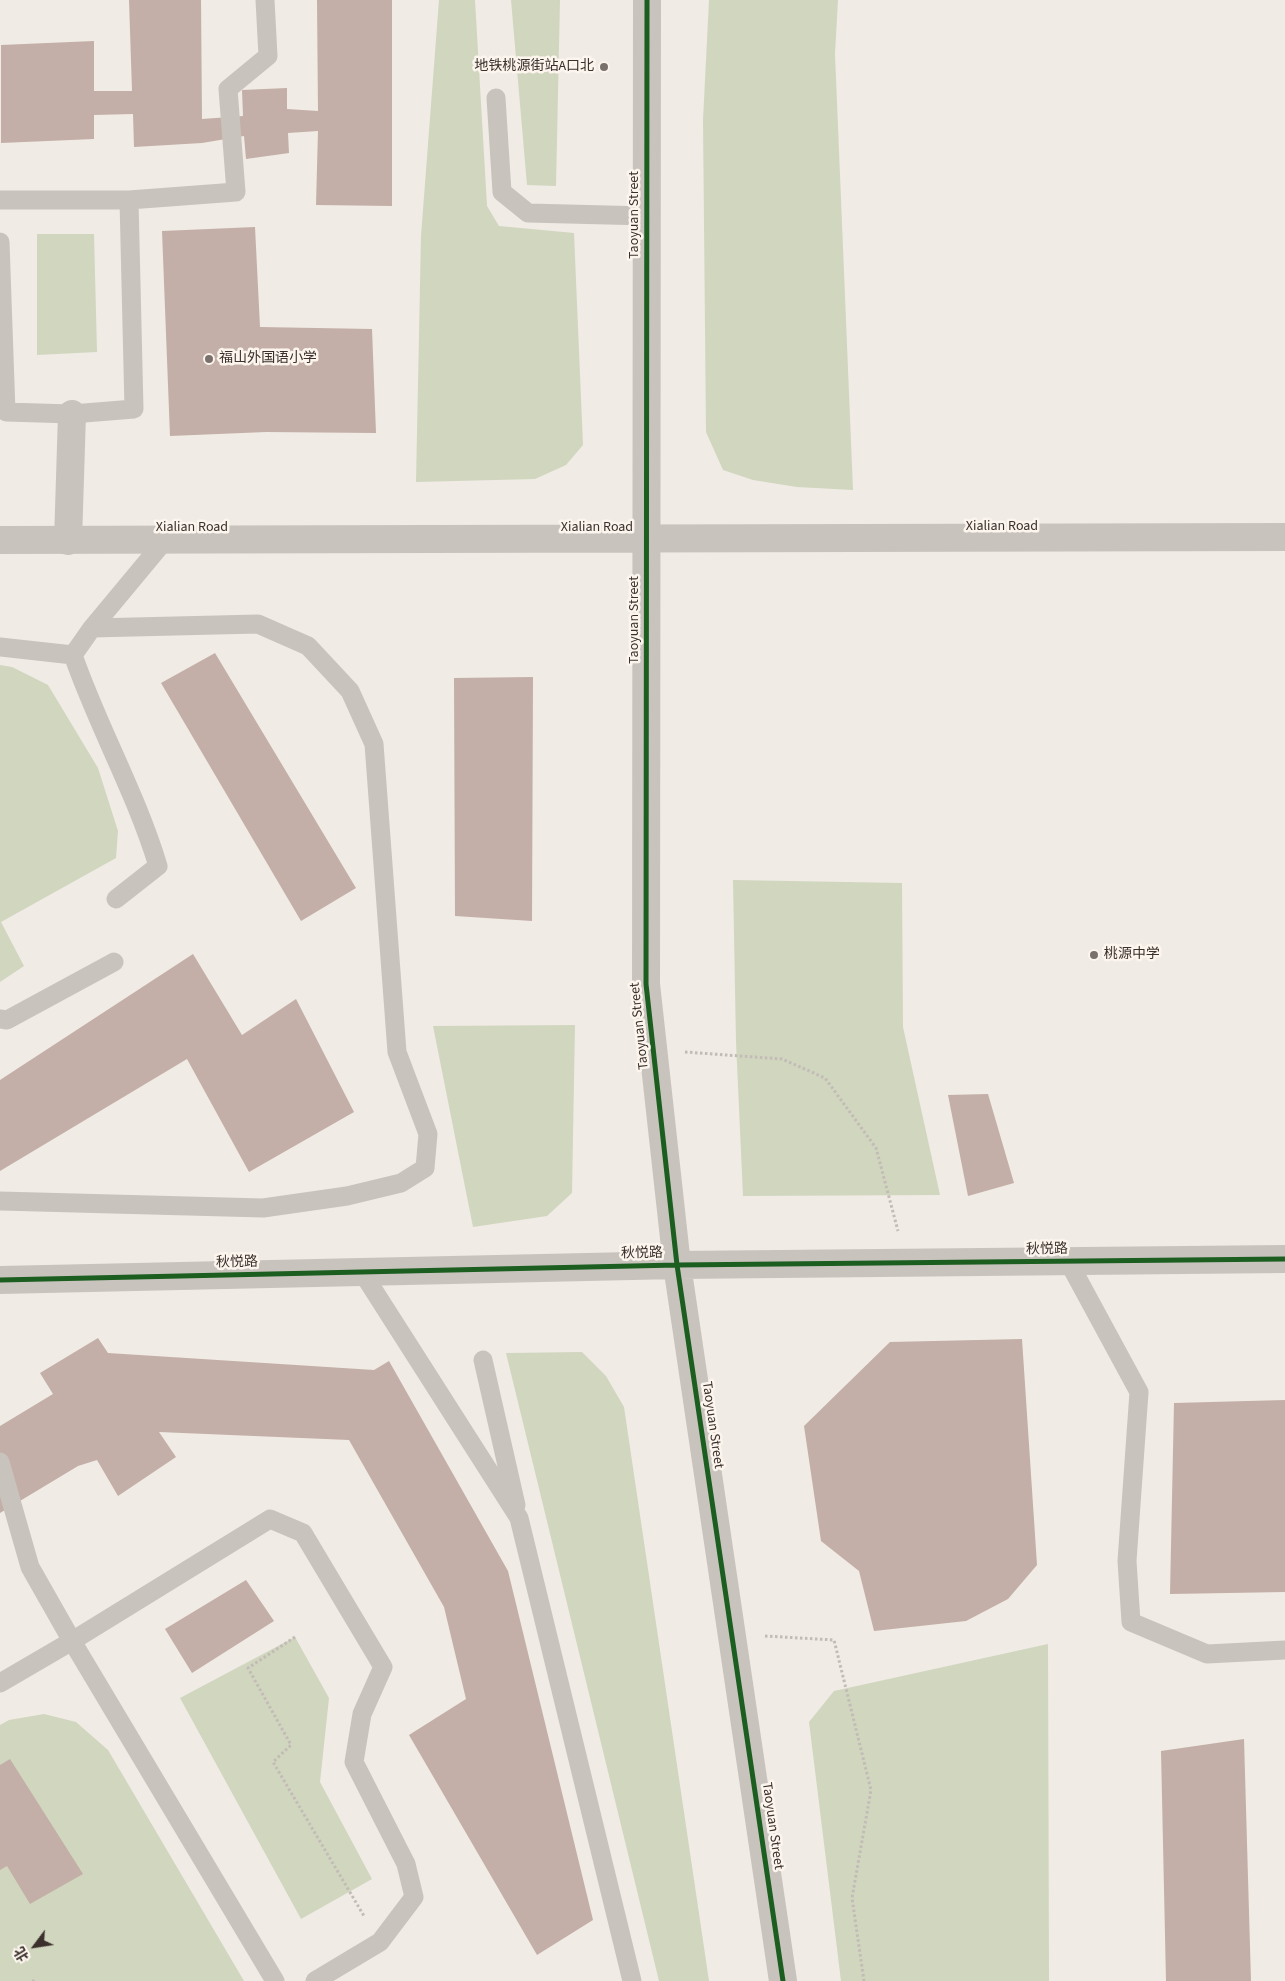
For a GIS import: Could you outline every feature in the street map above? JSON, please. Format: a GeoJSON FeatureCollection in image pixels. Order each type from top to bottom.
{"type":"FeatureCollection","features":[{"type":"Feature","properties":{"kind":"street","name":"Taoyuan Street"},"geometry":{"type":"LineString","coordinates":[[647,0],[646,984],[677,1265],[783,1981]]}},
{"type":"Feature","properties":{"kind":"street"},"geometry":{"type":"LineString","coordinates":[[68,541],[72,414]]}},
{"type":"Feature","properties":{"kind":"street","name":"Xialian Road"},"geometry":{"type":"LineString","coordinates":[[0,540],[1285,538]]}},
{"type":"Feature","properties":{"kind":"street","name":"秋悦路"},"geometry":{"type":"LineString","coordinates":[[0,1280],[677,1265],[1285,1259]]}},
{"type":"Feature","properties":{"kind":"lane"},"geometry":{"type":"LineString","coordinates":[[0,200],[129,200],[236,192],[228,89],[268,56],[266,0]]}},
{"type":"Feature","properties":{"kind":"lane"},"geometry":{"type":"LineString","coordinates":[[496,98],[502,192],[528,214],[647,216]]}},
{"type":"Feature","properties":{"kind":"lane"},"geometry":{"type":"LineString","coordinates":[[0,242],[6,412],[72,414],[134,409],[129,200]]}},
{"type":"Feature","properties":{"kind":"lane"},"geometry":{"type":"LineString","coordinates":[[73,655],[92,628],[166,539]]}},
{"type":"Feature","properties":{"kind":"lane"},"geometry":{"type":"LineString","coordinates":[[0,1200],[263,1208],[347,1196],[401,1182],[425,1168],[428,1134],[397,1052],[374,744],[350,691],[308,646],[258,624],[92,628]]}},
{"type":"Feature","properties":{"kind":"lane"},"geometry":{"type":"LineString","coordinates":[[0,648],[73,655]]}},
{"type":"Feature","properties":{"kind":"lane"},"geometry":{"type":"LineString","coordinates":[[73,655],[83,685],[148,831],[158,866],[116,899]]}},
{"type":"Feature","properties":{"kind":"lane"},"geometry":{"type":"LineString","coordinates":[[0,1019],[7,1020],[114,962]]}},
{"type":"Feature","properties":{"kind":"lane"},"geometry":{"type":"LineString","coordinates":[[1068,1261],[1138,1392],[1127,1561],[1130,1622],[1206,1654],[1285,1650]]}},
{"type":"Feature","properties":{"kind":"lane"},"geometry":{"type":"LineString","coordinates":[[362,1272],[519,1518]]}},
{"type":"Feature","properties":{"kind":"lane"},"geometry":{"type":"LineString","coordinates":[[483,1360],[519,1518],[632,1981]]}},
{"type":"Feature","properties":{"kind":"lane"},"geometry":{"type":"LineString","coordinates":[[0,1462],[30,1567],[72,1641],[275,1981]]}},
{"type":"Feature","properties":{"kind":"lane"},"geometry":{"type":"LineString","coordinates":[[0,1683],[270,1519],[303,1533],[384,1667],[362,1714],[354,1762],[406,1864],[414,1897],[380,1942],[315,1981]]}},
{"type":"Feature","properties":{"kind":"path"},"geometry":{"type":"LineString","coordinates":[[653,1050],[782,1059],[825,1078],[876,1148],[906,1263]]}},
{"type":"Feature","properties":{"kind":"path"},"geometry":{"type":"LineString","coordinates":[[732,1634],[834,1640],[871,1790],[852,1898],[864,1981]]}},
{"type":"Feature","properties":{"kind":"path"},"geometry":{"type":"LineString","coordinates":[[294,1637],[248,1668],[291,1745],[273,1762],[380,1942]]}},
{"type":"Feature","properties":{"kind":"path"},"geometry":{"type":"LineString","coordinates":[[32,1981],[37,1981]]}},
{"type":"Feature","properties":{"kind":"green space"},"geometry":{"type":"Polygon","coordinates":[[[439,0],[475,0],[487,206],[499,226],[574,233],[583,445],[566,465],[535,479],[416,482],[421,236],[439,0]]]}},
{"type":"Feature","properties":{"kind":"green space"},"geometry":{"type":"Polygon","coordinates":[[[511,0],[560,0],[556,186],[527,185],[511,0]]]}},
{"type":"Feature","properties":{"kind":"green space"},"geometry":{"type":"Polygon","coordinates":[[[709,0],[838,0],[835,54],[853,490],[797,487],[753,480],[723,470],[706,432],[703,120],[709,0]]]}},
{"type":"Feature","properties":{"kind":"green space"},"geometry":{"type":"Polygon","coordinates":[[[37,234],[94,234],[97,352],[37,355],[37,234]]]}},
{"type":"Feature","properties":{"kind":"green space"},"geometry":{"type":"Polygon","coordinates":[[[0,665],[12,667],[48,685],[98,768],[118,831],[116,858],[1,922],[24,966],[0,982],[0,665]]]}},
{"type":"Feature","properties":{"kind":"green space"},"geometry":{"type":"Polygon","coordinates":[[[733,880],[902,883],[903,1027],[940,1195],[743,1196],[736,1042],[733,880]]]}},
{"type":"Feature","properties":{"kind":"green space"},"geometry":{"type":"Polygon","coordinates":[[[575,1025],[572,1193],[547,1216],[473,1227],[433,1026],[575,1025]]]}},
{"type":"Feature","properties":{"kind":"green space"},"geometry":{"type":"Polygon","coordinates":[[[582,1352],[606,1376],[624,1407],[709,1981],[659,1981],[506,1353],[582,1352]]]}},
{"type":"Feature","properties":{"kind":"green space"},"geometry":{"type":"Polygon","coordinates":[[[295,1637],[329,1698],[320,1782],[372,1879],[301,1919],[180,1698],[295,1637]]]}},
{"type":"Feature","properties":{"kind":"green space"},"geometry":{"type":"Polygon","coordinates":[[[1048,1644],[1049,1981],[841,1981],[809,1722],[834,1691],[1048,1644]]]}},
{"type":"Feature","properties":{"kind":"green space"},"geometry":{"type":"Polygon","coordinates":[[[44,1714],[76,1722],[108,1750],[244,1981],[0,1981],[0,1725],[9,1720],[44,1714]]]}},
{"type":"Feature","properties":{"kind":"building"},"geometry":{"type":"Polygon","coordinates":[[[129,0],[201,0],[202,119],[243,116],[242,90],[287,88],[287,109],[318,111],[317,0],[392,0],[392,206],[316,205],[318,131],[288,133],[289,153],[246,159],[244,136],[202,143],[134,147],[133,114],[94,115],[94,139],[1,143],[1,45],[94,41],[94,91],[132,91],[129,0]]]}},
{"type":"Feature","properties":{"kind":"building"},"geometry":{"type":"Polygon","coordinates":[[[255,227],[260,327],[372,329],[376,433],[266,432],[170,436],[162,231],[255,227]]]}},
{"type":"Feature","properties":{"kind":"building"},"geometry":{"type":"Polygon","coordinates":[[[215,653],[356,888],[301,921],[161,683],[215,653]]]}},
{"type":"Feature","properties":{"kind":"building"},"geometry":{"type":"Polygon","coordinates":[[[533,677],[532,921],[455,916],[454,678],[533,677]]]}},
{"type":"Feature","properties":{"kind":"building"},"geometry":{"type":"Polygon","coordinates":[[[193,954],[242,1035],[296,999],[354,1112],[249,1172],[187,1059],[0,1171],[0,1080],[193,954]]]}},
{"type":"Feature","properties":{"kind":"building"},"geometry":{"type":"Polygon","coordinates":[[[988,1094],[1014,1183],[968,1196],[948,1095],[988,1094]]]}},
{"type":"Feature","properties":{"kind":"building"},"geometry":{"type":"Polygon","coordinates":[[[98,1338],[108,1353],[374,1370],[389,1361],[508,1571],[593,1920],[537,1955],[409,1735],[466,1699],[444,1607],[349,1440],[159,1432],[176,1457],[118,1496],[97,1460],[78,1466],[0,1513],[0,1426],[53,1394],[40,1373],[98,1338]]]}},
{"type":"Feature","properties":{"kind":"building"},"geometry":{"type":"Polygon","coordinates":[[[1022,1339],[1037,1565],[1008,1599],[966,1621],[874,1631],[859,1571],[821,1541],[804,1426],[890,1342],[1022,1339]]]}},
{"type":"Feature","properties":{"kind":"building"},"geometry":{"type":"Polygon","coordinates":[[[1285,1400],[1285,1592],[1170,1594],[1174,1403],[1285,1400]]]}},
{"type":"Feature","properties":{"kind":"building"},"geometry":{"type":"Polygon","coordinates":[[[246,1580],[274,1621],[192,1673],[165,1629],[246,1580]]]}},
{"type":"Feature","properties":{"kind":"building"},"geometry":{"type":"Polygon","coordinates":[[[1244,1739],[1251,1981],[1166,1981],[1161,1751],[1244,1739]]]}},
{"type":"Feature","properties":{"kind":"building"},"geometry":{"type":"Polygon","coordinates":[[[10,1759],[83,1874],[30,1904],[7,1866],[0,1870],[0,1765],[10,1759]]]}},
{"type":"Feature","properties":{"kind":"cycle path"},"geometry":{"type":"LineString","coordinates":[[647,0],[646,984],[677,1265],[783,1981]]}},
{"type":"Feature","properties":{"kind":"cycle path"},"geometry":{"type":"LineString","coordinates":[[0,1280],[677,1265],[1285,1259]]}},
{"type":"Feature","properties":{"kind":"place","name":"地铁桃源街站A口北"},"geometry":{"type":"Point","coordinates":[604,67]}},
{"type":"Feature","properties":{"kind":"place","name":"福山外国语小学"},"geometry":{"type":"Point","coordinates":[209,359]}},
{"type":"Feature","properties":{"kind":"place","name":"桃源中学"},"geometry":{"type":"Point","coordinates":[1094,955]}}]}
